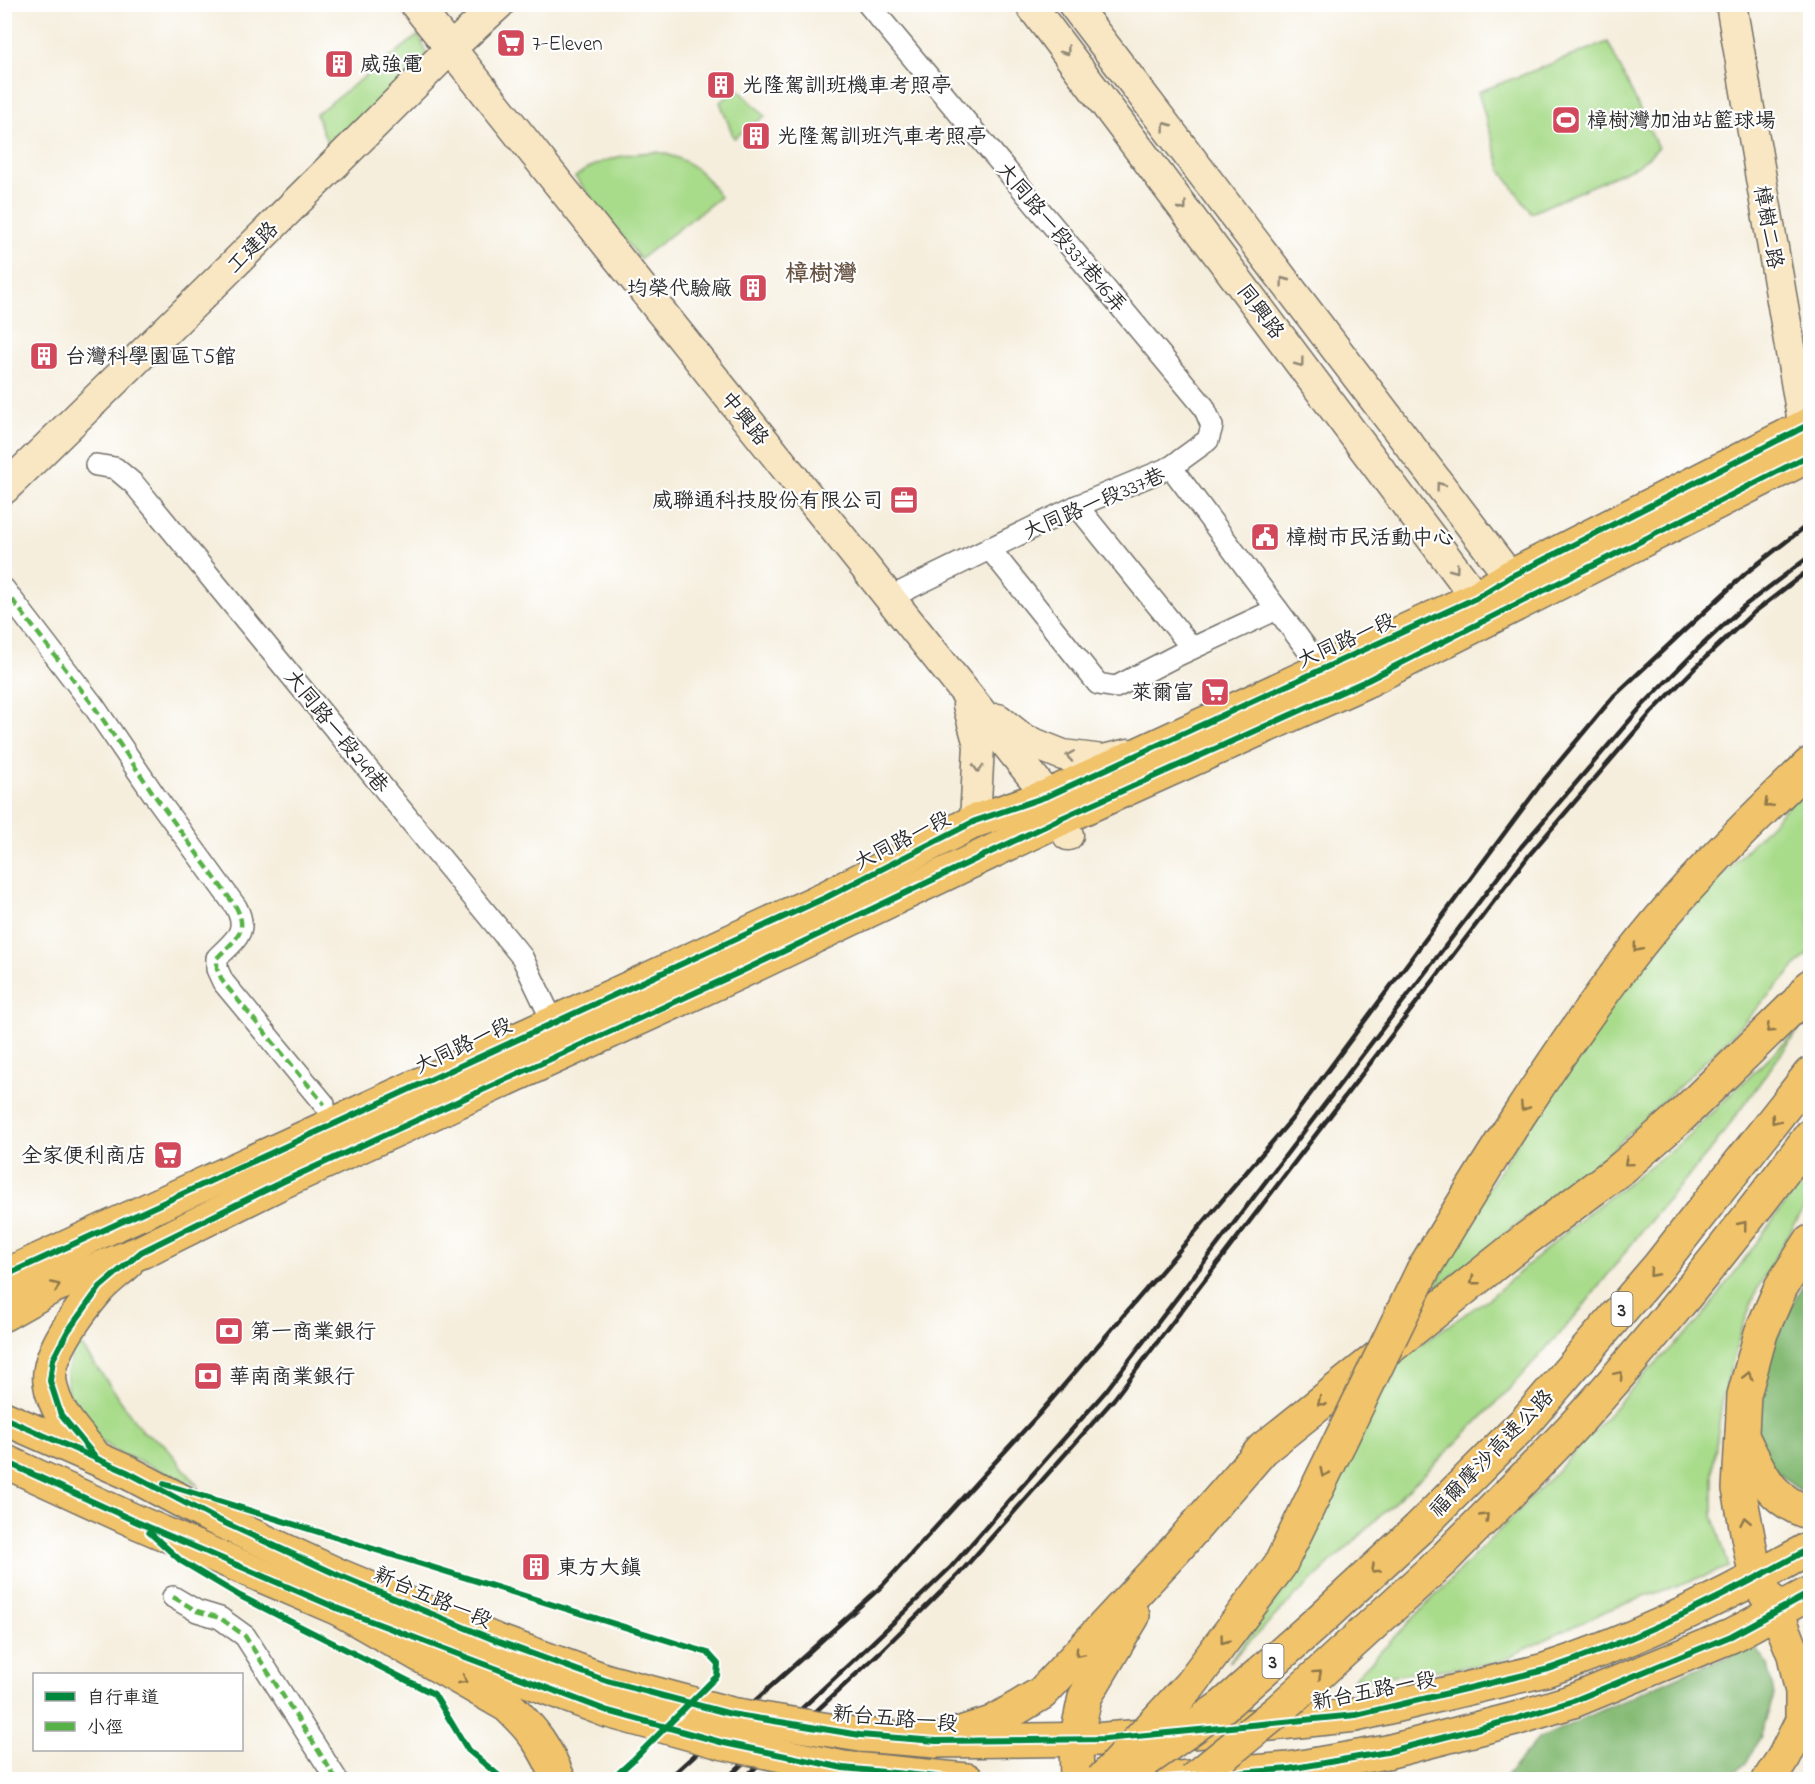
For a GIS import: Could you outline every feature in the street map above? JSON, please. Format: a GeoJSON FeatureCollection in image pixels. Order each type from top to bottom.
{"type":"FeatureCollection","features":[{"type":"Feature","properties":{"kind":"main road","name":"大同路一段"},"geometry":{"type":"LineString","coordinates":[[6,1272],[553,1022],[834,910],[1060,816],[1357,685],[1517,589],[1809,439]]}},
{"type":"Feature","properties":{"kind":"main road","name":"大同路一段"},"geometry":{"type":"LineString","coordinates":[[4,1314],[52,1287],[141,1252],[324,1163],[834,910],[975,821],[1060,816],[1148,749],[1321,668],[1484,608]]}},
{"type":"Feature","properties":{"kind":"main road"},"geometry":{"type":"LineString","coordinates":[[1102,1779],[1190,1685],[1280,1565],[1423,1270],[1484,1168],[1543,1077],[1626,961],[1718,853],[1810,764]]}},
{"type":"Feature","properties":{"kind":"main road"},"geometry":{"type":"LineString","coordinates":[[936,1741],[992,1723],[1042,1693],[1176,1549],[1263,1449],[1526,1239],[1623,1167],[1679,1118],[1798,1002],[1810,986]]}},
{"type":"Feature","properties":{"kind":"main road","name":"福爾摩沙高速公路"},"geometry":{"type":"LineString","coordinates":[[1118,1779],[1223,1706],[1418,1529],[1525,1422],[1659,1266],[1810,1074]]}},
{"type":"Feature","properties":{"kind":"main road","name":"福爾摩沙高速公路"},"geometry":{"type":"LineString","coordinates":[[1193,1779],[1278,1711],[1444,1559],[1597,1400],[1678,1307],[1810,1136]]}},
{"type":"Feature","properties":{"kind":"main road"},"geometry":{"type":"LineString","coordinates":[[1769,1779],[1784,1757],[1802,1721],[1802,1692],[1794,1655],[1777,1612],[1756,1579],[1739,1488],[1744,1395],[1761,1333],[1781,1287],[1810,1242]]}},
{"type":"Feature","properties":{"kind":"main road"},"geometry":{"type":"LineString","coordinates":[[97,1459],[61,1415],[50,1381],[53,1359],[68,1331],[99,1287],[141,1252]]}},
{"type":"Feature","properties":{"kind":"main road","name":"新台五路一段"},"geometry":{"type":"LineString","coordinates":[[4,1418],[97,1459],[212,1517],[338,1575],[497,1641],[608,1696],[860,1734],[936,1741],[1105,1739],[1356,1715],[1567,1663],[1673,1620],[1756,1579],[1810,1548]]}},
{"type":"Feature","properties":{"kind":"main road"},"geometry":{"type":"LineString","coordinates":[[1742,1434],[1766,1484],[1784,1502],[1810,1513]]}},
{"type":"Feature","properties":{"kind":"main road","name":"新台五路一段"},"geometry":{"type":"LineString","coordinates":[[4,1461],[137,1522],[339,1609],[608,1696],[724,1743],[843,1768],[967,1779]]}},
{"type":"Feature","properties":{"kind":"main road"},"geometry":{"type":"LineString","coordinates":[[1077,1779],[1076,1740],[1085,1697],[1176,1549]]}},
{"type":"Feature","properties":{"kind":"main road"},"geometry":{"type":"LineString","coordinates":[[1153,1779],[1289,1769],[1387,1752],[1515,1719],[1594,1692],[1731,1636],[1810,1593]]}},
{"type":"Feature","properties":{"kind":"main road"},"geometry":{"type":"LineString","coordinates":[[339,1609],[508,1706],[531,1728],[554,1767]]}},
{"type":"Feature","properties":{"kind":"street","name":"中興路"},"geometry":{"type":"LineString","coordinates":[[415,4],[1060,816]]}},
{"type":"Feature","properties":{"kind":"street","name":"工建路"},"geometry":{"type":"LineString","coordinates":[[4,489],[218,281],[451,48],[499,4]]}},
{"type":"Feature","properties":{"kind":"street","name":"大同路一段337巷16弄"},"geometry":{"type":"LineString","coordinates":[[868,4],[1204,407],[1212,426],[1208,440],[1171,467]]}},
{"type":"Feature","properties":{"kind":"street","name":"同興路"},"geometry":{"type":"LineString","coordinates":[[1030,4],[1484,608]]}},
{"type":"Feature","properties":{"kind":"street","name":"同興路"},"geometry":{"type":"LineString","coordinates":[[1073,4],[1517,589]]}},
{"type":"Feature","properties":{"kind":"street","name":"樟樹二路"},"geometry":{"type":"LineString","coordinates":[[1731,4],[1809,439]]}},
{"type":"Feature","properties":{"kind":"street","name":"大同路一段249巷"},"geometry":{"type":"LineString","coordinates":[[96,465],[115,468],[134,484],[507,938],[522,957],[553,1022]]}},
{"type":"Feature","properties":{"kind":"street","name":"大同路一段337巷"},"geometry":{"type":"LineString","coordinates":[[889,598],[1077,506],[1171,467],[1321,668]]}},
{"type":"Feature","properties":{"kind":"street"},"geometry":{"type":"LineString","coordinates":[[1077,506],[1192,648]]}},
{"type":"Feature","properties":{"kind":"street"},"geometry":{"type":"LineString","coordinates":[[989,548],[1098,684],[1116,687],[1192,648],[1277,609]]}},
{"type":"Feature","properties":{"kind":"street"},"geometry":{"type":"LineString","coordinates":[[4,589],[93,705],[155,796],[236,907],[241,917],[241,927],[233,943],[217,958],[217,969],[223,982],[324,1104]]}},
{"type":"Feature","properties":{"kind":"street"},"geometry":{"type":"LineString","coordinates":[[963,691],[1023,739],[1063,755],[1103,760],[1148,749]]}},
{"type":"Feature","properties":{"kind":"street"},"geometry":{"type":"LineString","coordinates":[[963,691],[979,745],[975,821]]}},
{"type":"Feature","properties":{"kind":"street"},"geometry":{"type":"LineString","coordinates":[[302,1138],[324,1163]]}},
{"type":"Feature","properties":{"kind":"street"},"geometry":{"type":"LineString","coordinates":[[173,1597],[197,1611],[220,1618],[245,1636],[337,1779]]}},
{"type":"Feature","properties":{"kind":"green space"},"geometry":{"type":"Polygon","coordinates":[[[419,35],[432,67],[335,163],[316,114],[419,35]]]}},
{"type":"Feature","properties":{"kind":"green space","name":"樟樹灣加油站籃球場"},"geometry":{"type":"Polygon","coordinates":[[[1608,42],[1658,148],[1639,165],[1531,213],[1502,172],[1478,92],[1608,42]]]}},
{"type":"Feature","properties":{"kind":"green space"},"geometry":{"type":"Polygon","coordinates":[[[738,89],[765,116],[734,138],[720,102],[738,89]]]}},
{"type":"Feature","properties":{"kind":"green space"},"geometry":{"type":"Polygon","coordinates":[[[657,152],[686,162],[701,172],[720,197],[640,259],[575,177],[603,161],[657,152]]]}},
{"type":"Feature","properties":{"kind":"green space"},"geometry":{"type":"Polygon","coordinates":[[[1810,782],[1810,951],[1733,1034],[1610,1152],[1434,1290],[1466,1224],[1553,1085],[1655,947],[1810,782]]]}},
{"type":"Feature","properties":{"kind":"green space"},"geometry":{"type":"Polygon","coordinates":[[[1800,1028],[1713,1147],[1640,1233],[1578,1313],[1499,1400],[1435,1464],[1229,1662],[1292,1579],[1365,1428],[1387,1367],[1492,1296],[1588,1213],[1678,1145],[1800,1028]]]}},
{"type":"Feature","properties":{"kind":"green space"},"geometry":{"type":"Polygon","coordinates":[[[1810,1169],[1810,1200],[1758,1287],[1741,1331],[1723,1396],[1713,1467],[1713,1515],[1729,1567],[1608,1610],[1496,1663],[1353,1680],[1560,1468],[1647,1372],[1701,1319],[1810,1169]]]}},
{"type":"Feature","properties":{"kind":"green space"},"geometry":{"type":"Polygon","coordinates":[[[1810,1272],[1810,1494],[1790,1484],[1774,1467],[1761,1445],[1756,1421],[1758,1395],[1764,1368],[1774,1342],[1810,1272]]]}},
{"type":"Feature","properties":{"kind":"green space"},"geometry":{"type":"Polygon","coordinates":[[[76,1338],[142,1431],[164,1444],[197,1485],[123,1455],[93,1436],[67,1390],[67,1372],[76,1338]]]}},
{"type":"Feature","properties":{"kind":"green space"},"geometry":{"type":"Polygon","coordinates":[[[1755,1647],[1768,1664],[1774,1695],[1760,1738],[1746,1763],[1727,1779],[1503,1780],[1538,1739],[1692,1670],[1755,1647]]]}},
{"type":"Feature","properties":{"kind":"railway"},"geometry":{"type":"LineString","coordinates":[[667,1780],[882,1586],[1040,1413],[1291,1120],[1544,780],[1614,696],[1746,573],[1810,523]]}},
{"type":"Feature","properties":{"kind":"railway"},"geometry":{"type":"LineString","coordinates":[[725,1780],[951,1567],[1105,1392],[1521,847],[1642,706],[1698,649],[1744,606],[1810,556]]}},
{"type":"Feature","properties":{"kind":"railway"},"geometry":{"type":"LineString","coordinates":[[742,1780],[880,1652],[959,1574],[1114,1399],[1530,854],[1651,713],[1706,657],[1752,614],[1810,569]]}},
{"type":"Feature","properties":{"kind":"marked path"},"geometry":{"type":"LineString","coordinates":[[4,589],[93,705],[155,796],[236,907],[240,916],[240,930],[234,941],[217,958],[217,969],[223,982],[324,1104]]}},
{"type":"Feature","properties":{"kind":"marked path"},"geometry":{"type":"LineString","coordinates":[[173,1597],[197,1611],[220,1618],[245,1636],[337,1780]]}},
{"type":"Feature","properties":{"kind":"cycle path"},"geometry":{"type":"LineString","coordinates":[[4,1276],[827,897],[975,821],[1048,796],[1476,598],[1510,577],[1810,424]]}},
{"type":"Feature","properties":{"kind":"cycle path"},"geometry":{"type":"LineString","coordinates":[[97,1459],[61,1415],[50,1381],[53,1359],[68,1331],[100,1287],[141,1252],[282,1182],[738,973],[1062,818],[1368,680],[1810,455]]}},
{"type":"Feature","properties":{"kind":"cycle path"},"geometry":{"type":"LineString","coordinates":[[4,1418],[127,1472],[212,1517],[338,1575],[497,1641],[607,1681],[731,1714],[860,1735],[936,1741],[1105,1739],[1356,1715],[1545,1670],[1580,1658],[1681,1616],[1810,1548]]}},
{"type":"Feature","properties":{"kind":"cycle path"},"geometry":{"type":"LineString","coordinates":[[4,1461],[137,1522],[339,1609],[608,1711],[724,1743],[843,1768],[967,1780]]}},
{"type":"Feature","properties":{"kind":"cycle path"},"geometry":{"type":"LineString","coordinates":[[164,1484],[708,1653],[718,1664],[717,1676],[611,1780]]}},
{"type":"Feature","properties":{"kind":"cycle path"},"geometry":{"type":"LineString","coordinates":[[149,1532],[181,1561],[240,1596],[434,1694],[468,1750],[504,1780]]}},
{"type":"Feature","properties":{"kind":"cycle path"},"geometry":{"type":"LineString","coordinates":[[1153,1780],[1289,1769],[1387,1752],[1515,1719],[1573,1701],[1731,1636],[1810,1593]]}},
{"type":"Feature","properties":{"kind":"place","name":"7-Eleven"},"geometry":{"type":"Point","coordinates":[511,43]}},
{"type":"Feature","properties":{"kind":"place","name":"威強電"},"geometry":{"type":"Point","coordinates":[339,64]}},
{"type":"Feature","properties":{"kind":"place","name":"光隆駕訓班機車考照亭"},"geometry":{"type":"Point","coordinates":[721,85]}},
{"type":"Feature","properties":{"kind":"place","name":"樟樹灣加油站籃球場"},"geometry":{"type":"Point","coordinates":[1566,120]}},
{"type":"Feature","properties":{"kind":"place","name":"光隆駕訓班汽車考照亭"},"geometry":{"type":"Point","coordinates":[756,136]}},
{"type":"Feature","properties":{"kind":"place","name":"均榮代驗廠"},"geometry":{"type":"Point","coordinates":[753,288]}},
{"type":"Feature","properties":{"kind":"place","name":"台灣科學園區T5館"},"geometry":{"type":"Point","coordinates":[44,356]}},
{"type":"Feature","properties":{"kind":"place","name":"威聯通科技股份有限公司"},"geometry":{"type":"Point","coordinates":[904,500]}},
{"type":"Feature","properties":{"kind":"place","name":"樟樹市民活動中心"},"geometry":{"type":"Point","coordinates":[1265,537]}},
{"type":"Feature","properties":{"kind":"place","name":"萊爾富"},"geometry":{"type":"Point","coordinates":[1215,692]}},
{"type":"Feature","properties":{"kind":"place","name":"全家便利商店"},"geometry":{"type":"Point","coordinates":[168,1155]}},
{"type":"Feature","properties":{"kind":"place","name":"第一商業銀行"},"geometry":{"type":"Point","coordinates":[229,1331]}},
{"type":"Feature","properties":{"kind":"place","name":"華南商業銀行"},"geometry":{"type":"Point","coordinates":[208,1376]}},
{"type":"Feature","properties":{"kind":"place","name":"東方大鎮"},"geometry":{"type":"Point","coordinates":[536,1567]}},
{"type":"Feature","properties":{"kind":"district","name":"樟樹灣"},"geometry":{"type":"Point","coordinates":[821,273]}}]}
